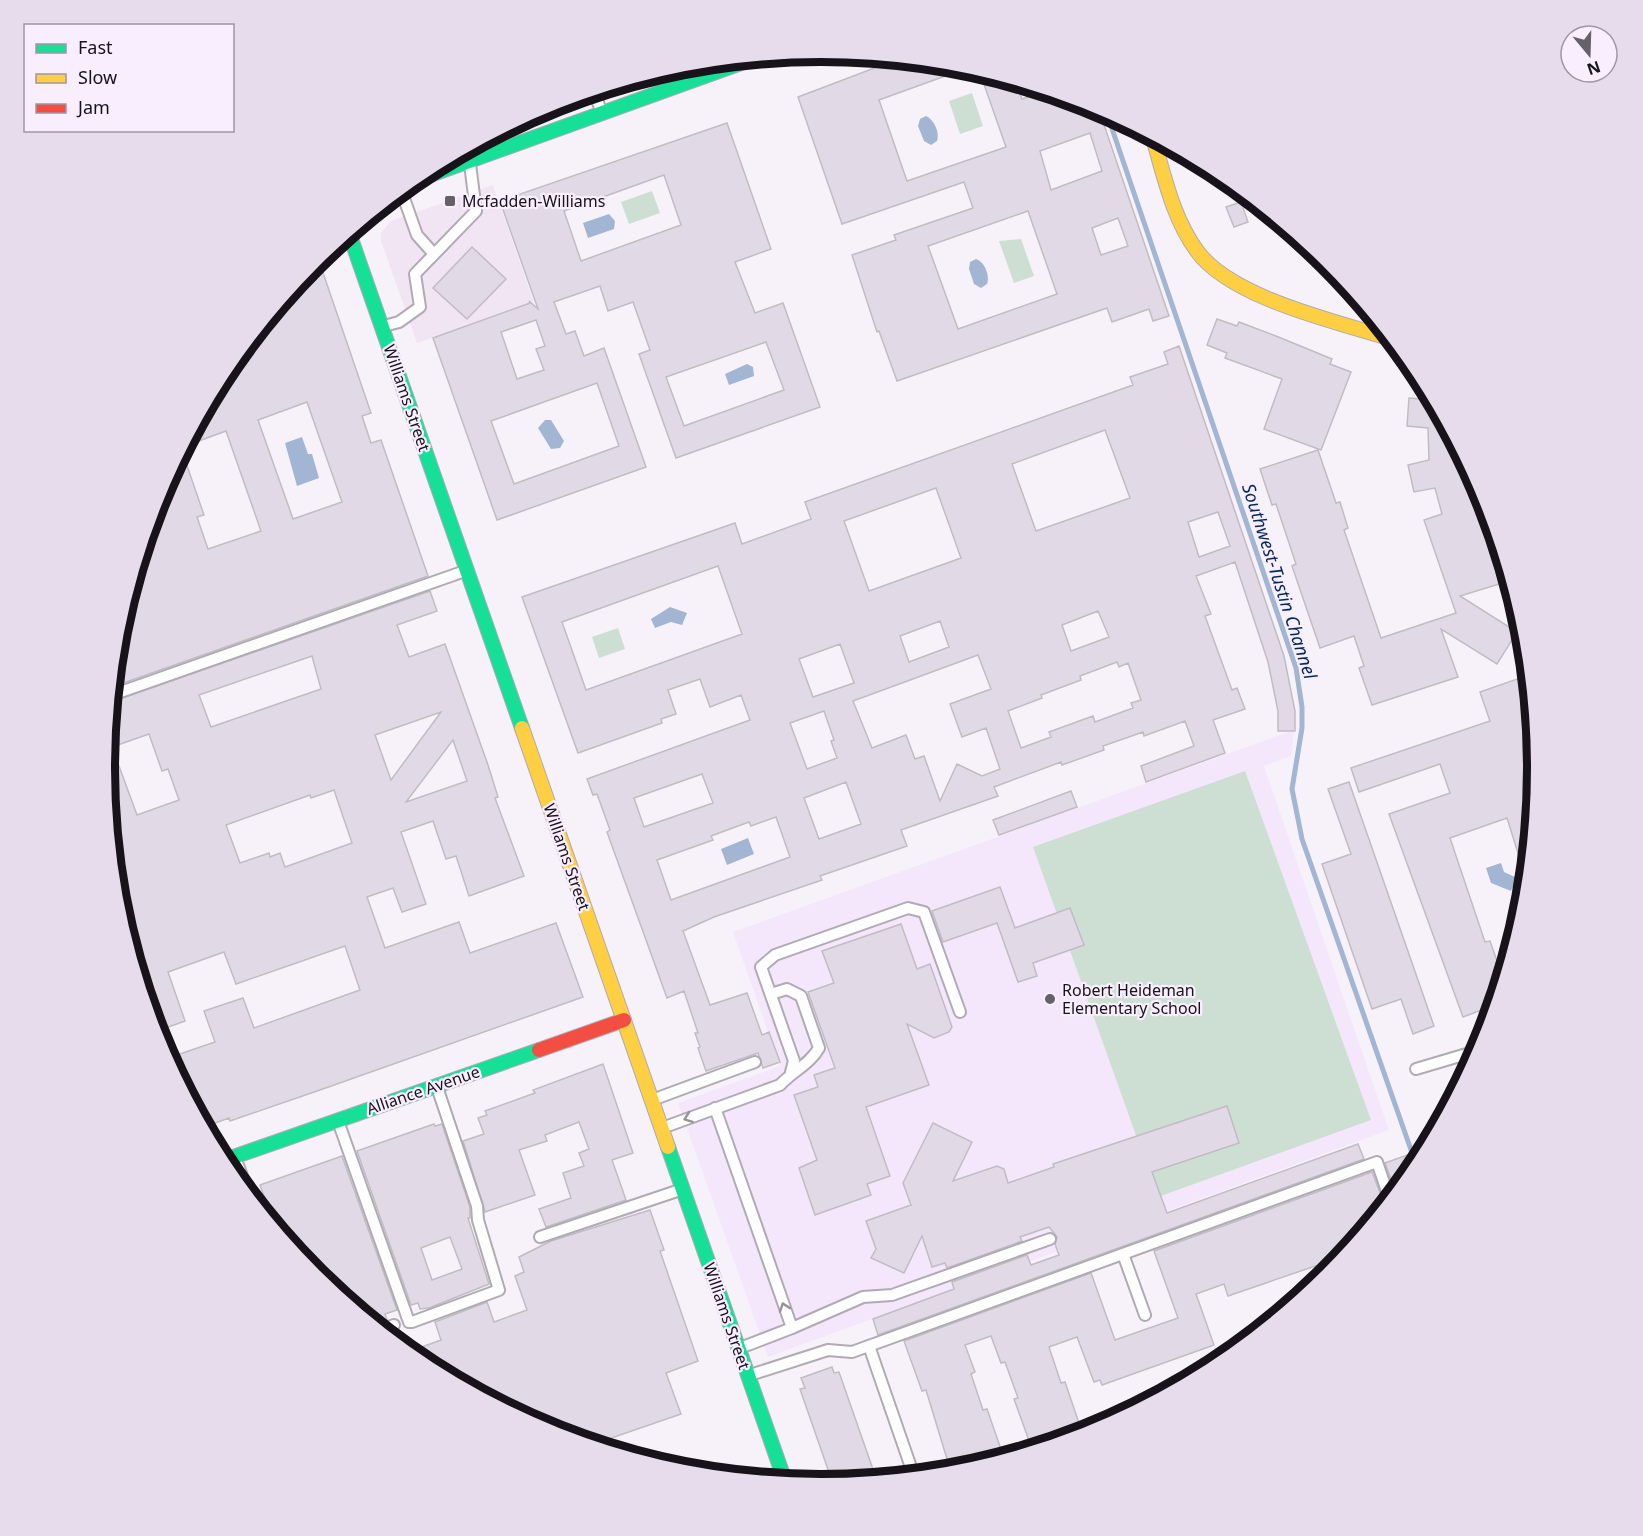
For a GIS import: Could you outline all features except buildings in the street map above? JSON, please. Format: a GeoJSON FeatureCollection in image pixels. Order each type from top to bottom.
{"type":"FeatureCollection","features":[{"type":"Feature","properties":{"kind":"street"},"geometry":{"type":"LineString","coordinates":[[449,168],[728,68]]}},
{"type":"Feature","properties":{"kind":"street"},"geometry":{"type":"LineString","coordinates":[[1156,146],[1184,229],[1203,257],[1224,275],[1298,309],[1380,335]]}},
{"type":"Feature","properties":{"kind":"street","name":"Williams Street"},"geometry":{"type":"LineString","coordinates":[[352,241],[782,1473]]}},
{"type":"Feature","properties":{"kind":"street","name":"Alliance Avenue"},"geometry":{"type":"LineString","coordinates":[[232,1158],[624,1020]]}},
{"type":"Feature","properties":{"kind":"lane"},"geometry":{"type":"LineString","coordinates":[[597,98],[602,113]]}},
{"type":"Feature","properties":{"kind":"lane"},"geometry":{"type":"LineString","coordinates":[[382,327],[399,322],[420,307],[415,274],[476,211],[469,161]]}},
{"type":"Feature","properties":{"kind":"lane"},"geometry":{"type":"LineString","coordinates":[[404,198],[417,236],[433,253]]}},
{"type":"Feature","properties":{"kind":"lane"},"geometry":{"type":"LineString","coordinates":[[120,692],[467,570]]}},
{"type":"Feature","properties":{"kind":"lane"},"geometry":{"type":"LineString","coordinates":[[791,1072],[794,1061],[761,967],[775,955],[908,908],[924,912],[960,1012]]}},
{"type":"Feature","properties":{"kind":"lane"},"geometry":{"type":"LineString","coordinates":[[662,1128],[780,1085],[791,1072],[812,1060],[819,1048],[801,996],[787,989],[771,994]]}},
{"type":"Feature","properties":{"kind":"lane"},"geometry":{"type":"LineString","coordinates":[[1416,1069],[1467,1054]]}},
{"type":"Feature","properties":{"kind":"lane"},"geometry":{"type":"LineString","coordinates":[[652,1100],[756,1062]]}},
{"type":"Feature","properties":{"kind":"lane"},"geometry":{"type":"LineString","coordinates":[[338,1121],[348,1156],[409,1322],[412,1322],[499,1290],[478,1220],[477,1206],[436,1086]]}},
{"type":"Feature","properties":{"kind":"lane"},"geometry":{"type":"LineString","coordinates":[[715,1108],[792,1328]]}},
{"type":"Feature","properties":{"kind":"lane"},"geometry":{"type":"LineString","coordinates":[[748,1376],[828,1350],[852,1352],[1377,1162],[1387,1191]]}},
{"type":"Feature","properties":{"kind":"lane"},"geometry":{"type":"LineString","coordinates":[[540,1237],[683,1189]]}},
{"type":"Feature","properties":{"kind":"lane"},"geometry":{"type":"LineString","coordinates":[[739,1348],[792,1328],[862,1297],[892,1295],[1050,1239]]}},
{"type":"Feature","properties":{"kind":"lane"},"geometry":{"type":"LineString","coordinates":[[1123,1254],[1145,1315]]}},
{"type":"Feature","properties":{"kind":"lane"},"geometry":{"type":"LineString","coordinates":[[388,1327],[394,1325]]}},
{"type":"Feature","properties":{"kind":"lane"},"geometry":{"type":"LineString","coordinates":[[869,1346],[911,1468]]}},
{"type":"Feature","properties":{"kind":"shaded area"},"geometry":{"type":"Polygon","coordinates":[[[493,185],[534,303],[417,343],[381,241],[381,233],[391,221],[493,185]]]}},
{"type":"Feature","properties":{"kind":"shaded area","name":"Robert Heideman Elementary School"},"geometry":{"type":"Polygon","coordinates":[[[1294,730],[1291,756],[1264,766],[1389,1130],[768,1357],[678,1103],[780,1066],[733,932],[1294,730]]]}},
{"type":"Feature","properties":{"kind":"green space"},"geometry":{"type":"Polygon","coordinates":[[[972,93],[983,126],[960,134],[949,101],[972,93]]]}},
{"type":"Feature","properties":{"kind":"green space"},"geometry":{"type":"Polygon","coordinates":[[[652,191],[660,213],[629,224],[621,202],[652,191]]]}},
{"type":"Feature","properties":{"kind":"green space"},"geometry":{"type":"Polygon","coordinates":[[[1021,239],[1034,276],[1014,283],[999,241],[1021,239]]]}},
{"type":"Feature","properties":{"kind":"green space"},"geometry":{"type":"Polygon","coordinates":[[[618,628],[625,649],[599,658],[592,637],[618,628]]]}},
{"type":"Feature","properties":{"kind":"green space"},"geometry":{"type":"Polygon","coordinates":[[[1245,771],[1371,1120],[1158,1197],[1033,847],[1245,771]]]}},
{"type":"Feature","properties":{"kind":"water"},"geometry":{"type":"Polygon","coordinates":[[[926,116],[934,123],[938,134],[937,141],[931,145],[924,141],[918,126],[920,119],[926,116]]]}},
{"type":"Feature","properties":{"kind":"water"},"geometry":{"type":"Polygon","coordinates":[[[609,214],[615,221],[614,229],[588,238],[583,223],[609,214]]]}},
{"type":"Feature","properties":{"kind":"water"},"geometry":{"type":"Polygon","coordinates":[[[976,259],[982,263],[987,273],[987,284],[981,288],[974,284],[969,269],[970,262],[976,259]]]}},
{"type":"Feature","properties":{"kind":"water"},"geometry":{"type":"Polygon","coordinates":[[[747,364],[753,367],[754,376],[729,385],[725,374],[747,364]]]}},
{"type":"Feature","properties":{"kind":"water"},"geometry":{"type":"Polygon","coordinates":[[[545,420],[551,420],[564,441],[560,448],[551,449],[538,428],[545,420]]]}},
{"type":"Feature","properties":{"kind":"water"},"geometry":{"type":"Polygon","coordinates":[[[302,437],[308,454],[312,454],[319,478],[297,486],[285,443],[302,437]]]}},
{"type":"Feature","properties":{"kind":"water"},"geometry":{"type":"Polygon","coordinates":[[[670,607],[687,613],[682,625],[671,622],[655,628],[651,619],[670,607]]]}},
{"type":"Feature","properties":{"kind":"water"},"geometry":{"type":"Polygon","coordinates":[[[748,838],[754,854],[727,865],[721,849],[748,838]]]}},
{"type":"Feature","properties":{"kind":"water"},"geometry":{"type":"Polygon","coordinates":[[[1501,863],[1504,872],[1517,878],[1511,891],[1491,883],[1486,868],[1501,863]]]}},
{"type":"Feature","properties":{"kind":"waterway","name":"Southwest-Tustin Channel"},"geometry":{"type":"LineString","coordinates":[[1110,123],[1296,668],[1302,707],[1302,728],[1292,789],[1302,839],[1413,1155]]}},
{"type":"Feature","properties":{"kind":"traffic: fast"},"geometry":{"type":"LineString","coordinates":[[449,168],[726,68]]}},
{"type":"Feature","properties":{"kind":"traffic: fast"},"geometry":{"type":"LineString","coordinates":[[352,241],[522,728]]}},
{"type":"Feature","properties":{"kind":"traffic: fast"},"geometry":{"type":"LineString","coordinates":[[232,1158],[539,1050]]}},
{"type":"Feature","properties":{"kind":"traffic: fast"},"geometry":{"type":"LineString","coordinates":[[668,1147],[782,1473]]}},
{"type":"Feature","properties":{"kind":"traffic: slow"},"geometry":{"type":"LineString","coordinates":[[1155,145],[1181,224],[1197,251],[1213,268],[1259,295],[1315,316],[1380,335]]}},
{"type":"Feature","properties":{"kind":"traffic: slow"},"geometry":{"type":"LineString","coordinates":[[522,728],[668,1147]]}},
{"type":"Feature","properties":{"kind":"traffic: jam"},"geometry":{"type":"LineString","coordinates":[[539,1050],[624,1020]]}},
{"type":"Feature","properties":{"kind":"place","name":"Mcfadden-Williams"},"geometry":{"type":"Point","coordinates":[450,201]}},
{"type":"Feature","properties":{"kind":"place","name":"Robert Heideman Elementary School"},"geometry":{"type":"Point","coordinates":[1050,999]}}]}
